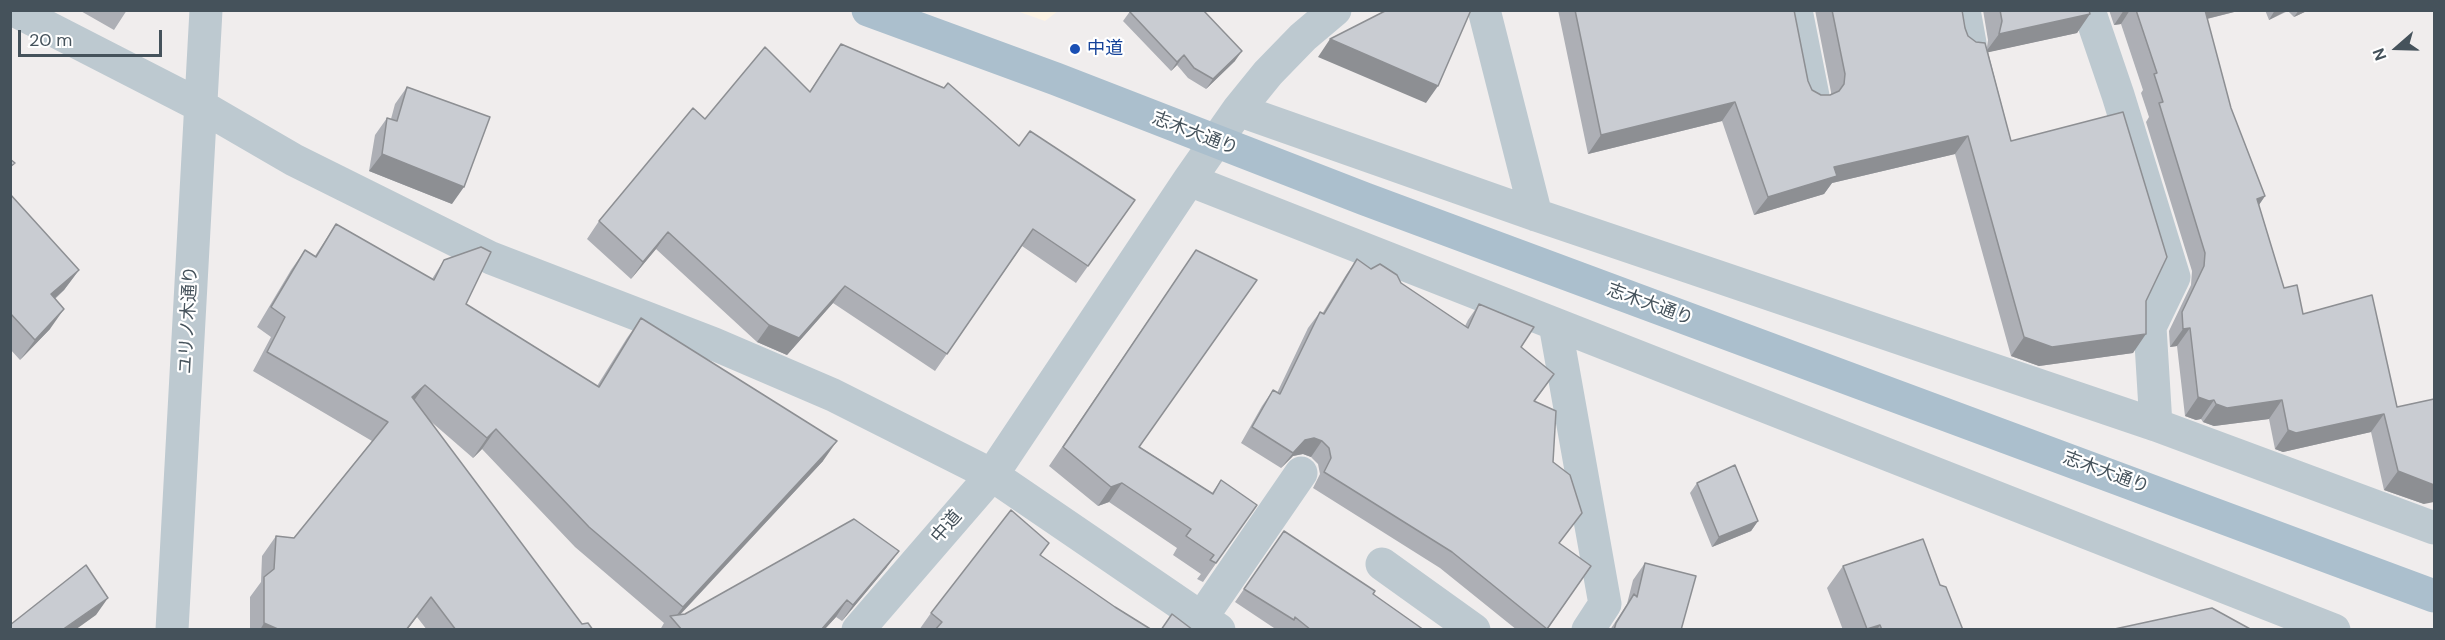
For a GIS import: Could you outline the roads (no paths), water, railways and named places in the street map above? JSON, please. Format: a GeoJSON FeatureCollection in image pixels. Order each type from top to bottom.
{"type":"FeatureCollection","features":[{"type":"Feature","properties":{"kind":"main road","name":"志木大通り"},"geometry":{"type":"LineString","coordinates":[[868,10],[1056,79],[1214,142],[2434,596]]}},
{"type":"Feature","properties":{"kind":"street"},"geometry":{"type":"LineString","coordinates":[[14,10],[201,106],[303,165],[491,258],[725,349],[833,395],[992,475],[1210,623],[1301,473]]}},
{"type":"Feature","properties":{"kind":"street","name":"ユリノ木通り"},"geometry":{"type":"LineString","coordinates":[[172,630],[206,10]]}},
{"type":"Feature","properties":{"kind":"street","name":"中道"},"geometry":{"type":"LineString","coordinates":[[858,630],[992,475],[1214,142],[1238,110],[1268,73],[1303,37],[1335,10]]}},
{"type":"Feature","properties":{"kind":"street"},"geometry":{"type":"LineString","coordinates":[[1484,10],[1536,215]]}},
{"type":"Feature","properties":{"kind":"street"},"geometry":{"type":"LineString","coordinates":[[1796,10],[1813,96]]}},
{"type":"Feature","properties":{"kind":"street"},"geometry":{"type":"LineString","coordinates":[[1964,10],[1970,43]]}},
{"type":"Feature","properties":{"kind":"street"},"geometry":{"type":"LineString","coordinates":[[2089,10],[2118,95],[2174,278],[2150,327],[2156,425]]}},
{"type":"Feature","properties":{"kind":"street"},"geometry":{"type":"LineString","coordinates":[[1238,110],[1536,215],[2156,425],[2434,528]]}},
{"type":"Feature","properties":{"kind":"street"},"geometry":{"type":"LineString","coordinates":[[1189,180],[2334,630]]}},
{"type":"Feature","properties":{"kind":"street"},"geometry":{"type":"LineString","coordinates":[[1555,324],[1605,604],[1588,630]]}},
{"type":"Feature","properties":{"kind":"street"},"geometry":{"type":"LineString","coordinates":[[1382,564],[1474,630]]}},
{"type":"Feature","properties":{"kind":"place","name":"中道"},"geometry":{"type":"Point","coordinates":[1075,49]}}]}
